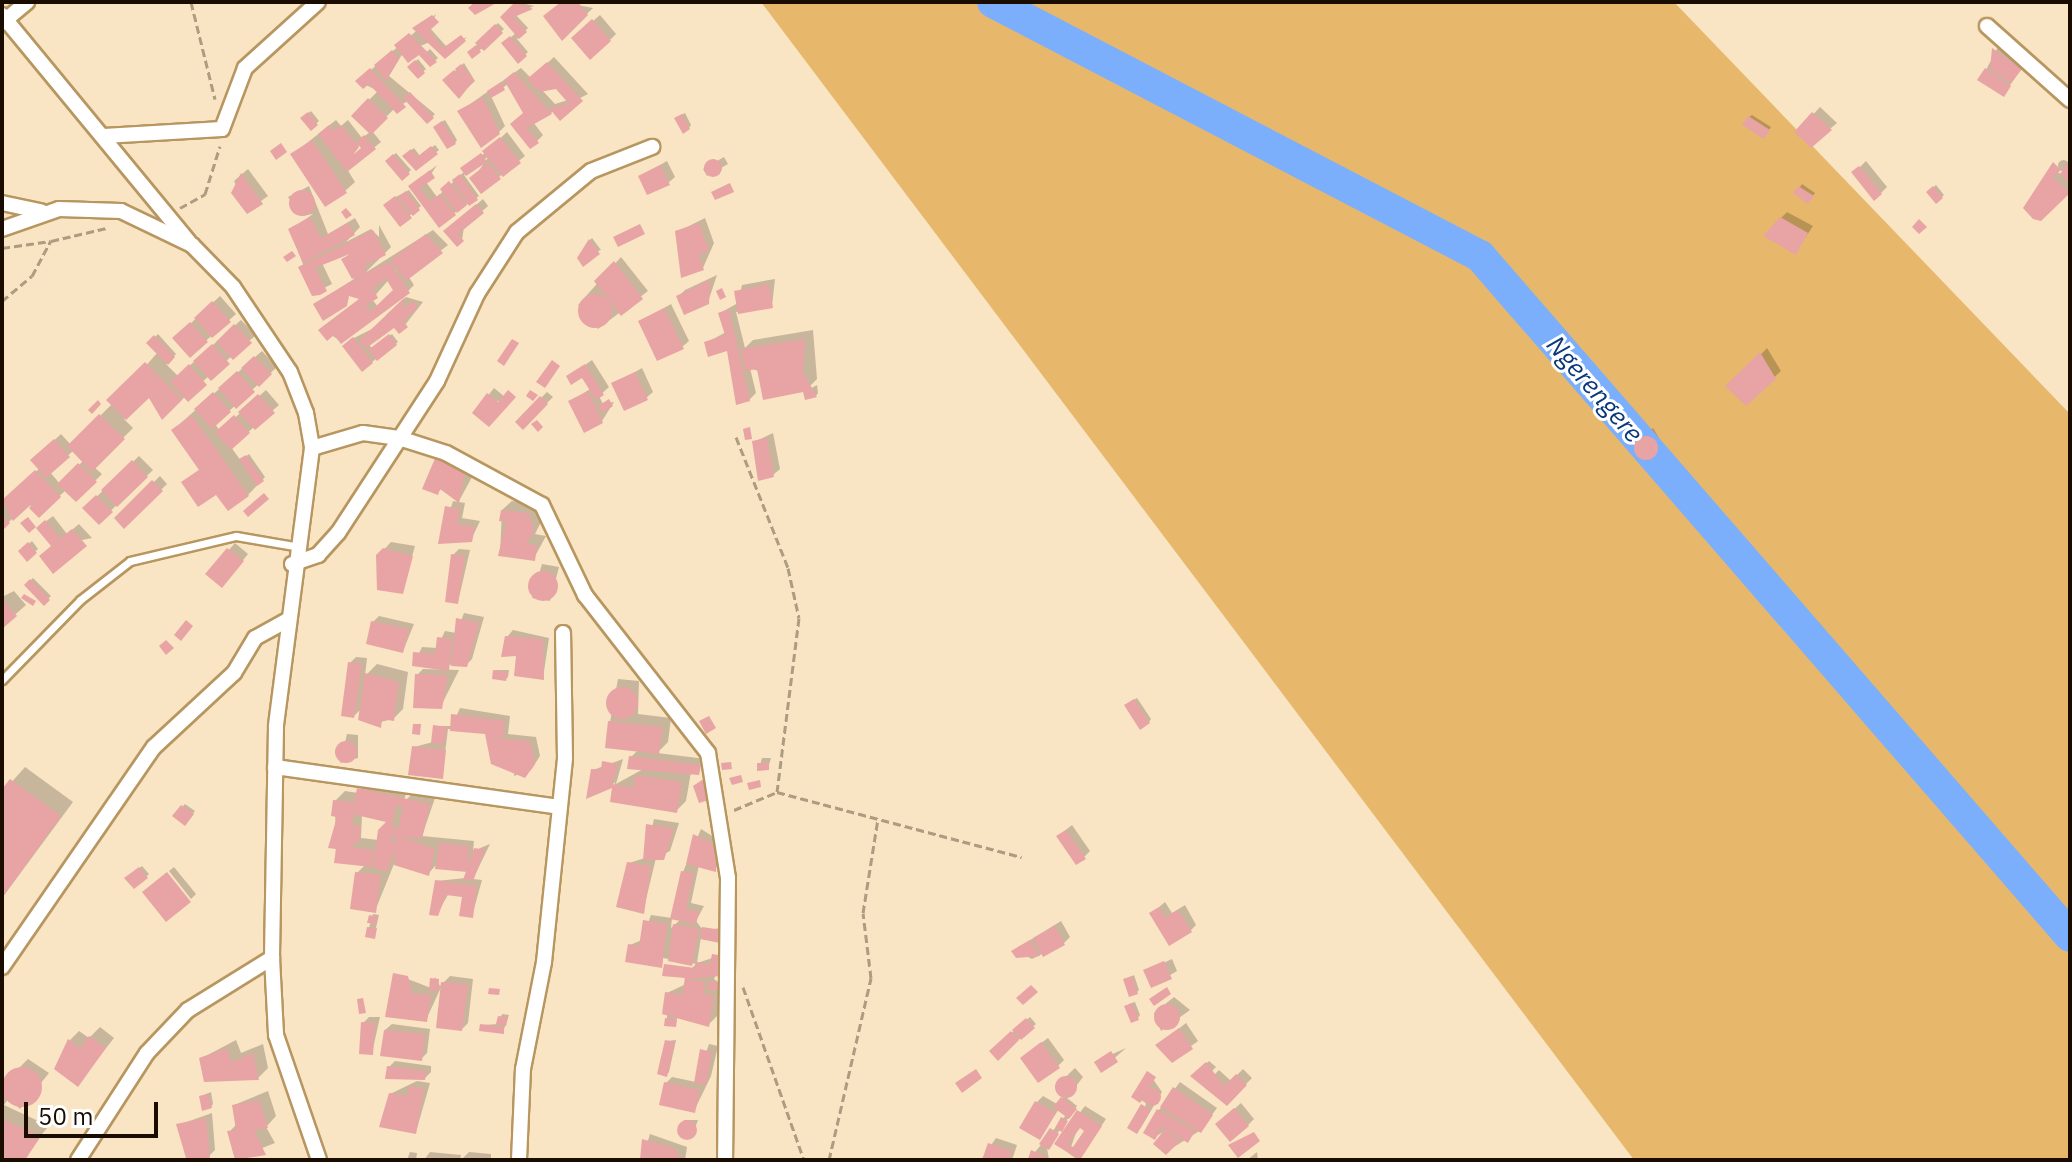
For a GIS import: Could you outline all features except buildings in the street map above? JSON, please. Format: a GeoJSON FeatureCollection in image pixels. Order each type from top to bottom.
{"type":"FeatureCollection","features":[{"type":"Feature","properties":{"kind":"street"},"geometry":{"type":"LineString","coordinates":[[27,2],[3,19],[104,136],[192,245],[233,287],[290,372],[312,448],[294,546],[275,767],[272,958],[276,1035],[319,1160]]}},
{"type":"Feature","properties":{"kind":"street"},"geometry":{"type":"LineString","coordinates":[[104,136],[222,129],[245,68],[318,2]]}},
{"type":"Feature","properties":{"kind":"street"},"geometry":{"type":"LineString","coordinates":[[1987,26],[2070,100]]}},
{"type":"Feature","properties":{"kind":"street"},"geometry":{"type":"LineString","coordinates":[[292,564],[329,545],[399,438],[517,232],[591,171],[652,147]]}},
{"type":"Feature","properties":{"kind":"street"},"geometry":{"type":"LineString","coordinates":[[2,203],[45,212],[121,211],[192,245]]}},
{"type":"Feature","properties":{"kind":"street"},"geometry":{"type":"LineString","coordinates":[[2,229],[45,212]]}},
{"type":"Feature","properties":{"kind":"street"},"geometry":{"type":"LineString","coordinates":[[312,448],[363,433],[399,438],[446,453],[542,505],[585,595],[708,753],[722,815],[726,961],[725,1160]]}},
{"type":"Feature","properties":{"kind":"street"},"geometry":{"type":"LineString","coordinates":[[2,967],[154,747],[234,673],[255,638],[287,620]]}},
{"type":"Feature","properties":{"kind":"street"},"geometry":{"type":"LineString","coordinates":[[519,1160],[523,1069],[544,962],[559,807],[563,633]]}},
{"type":"Feature","properties":{"kind":"street"},"geometry":{"type":"LineString","coordinates":[[275,767],[559,807]]}},
{"type":"Feature","properties":{"kind":"street"},"geometry":{"type":"LineString","coordinates":[[78,1160],[147,1053],[188,1010],[272,958]]}},
{"type":"Feature","properties":{"kind":"lane"},"geometry":{"type":"LineString","coordinates":[[2,680],[80,600],[130,561],[236,536],[294,546]]}},
{"type":"Feature","properties":{"kind":"path"},"geometry":{"type":"LineString","coordinates":[[2,248],[111,227]]}},
{"type":"Feature","properties":{"kind":"path"},"geometry":{"type":"LineString","coordinates":[[2,301],[32,276],[51,241]]}},
{"type":"Feature","properties":{"kind":"path"},"geometry":{"type":"LineString","coordinates":[[736,437],[788,568],[799,618],[777,792]]}},
{"type":"Feature","properties":{"kind":"path"},"geometry":{"type":"LineString","coordinates":[[722,815],[777,792],[1022,857]]}},
{"type":"Feature","properties":{"kind":"path"},"geometry":{"type":"LineString","coordinates":[[829,1160],[871,978],[863,913],[878,818]]}},
{"type":"Feature","properties":{"kind":"path"},"geometry":{"type":"LineString","coordinates":[[726,961],[747,993],[804,1160]]}},
{"type":"Feature","properties":{"kind":"shaded area"},"geometry":{"type":"Polygon","coordinates":[[[761,2],[1674,2],[2070,414],[2070,1160],[1634,1160],[761,2]]]}},
{"type":"Feature","properties":{"kind":"waterway","name":"Ngerengere"},"geometry":{"type":"LineString","coordinates":[[993,2],[1480,256],[2070,936]]}}]}
